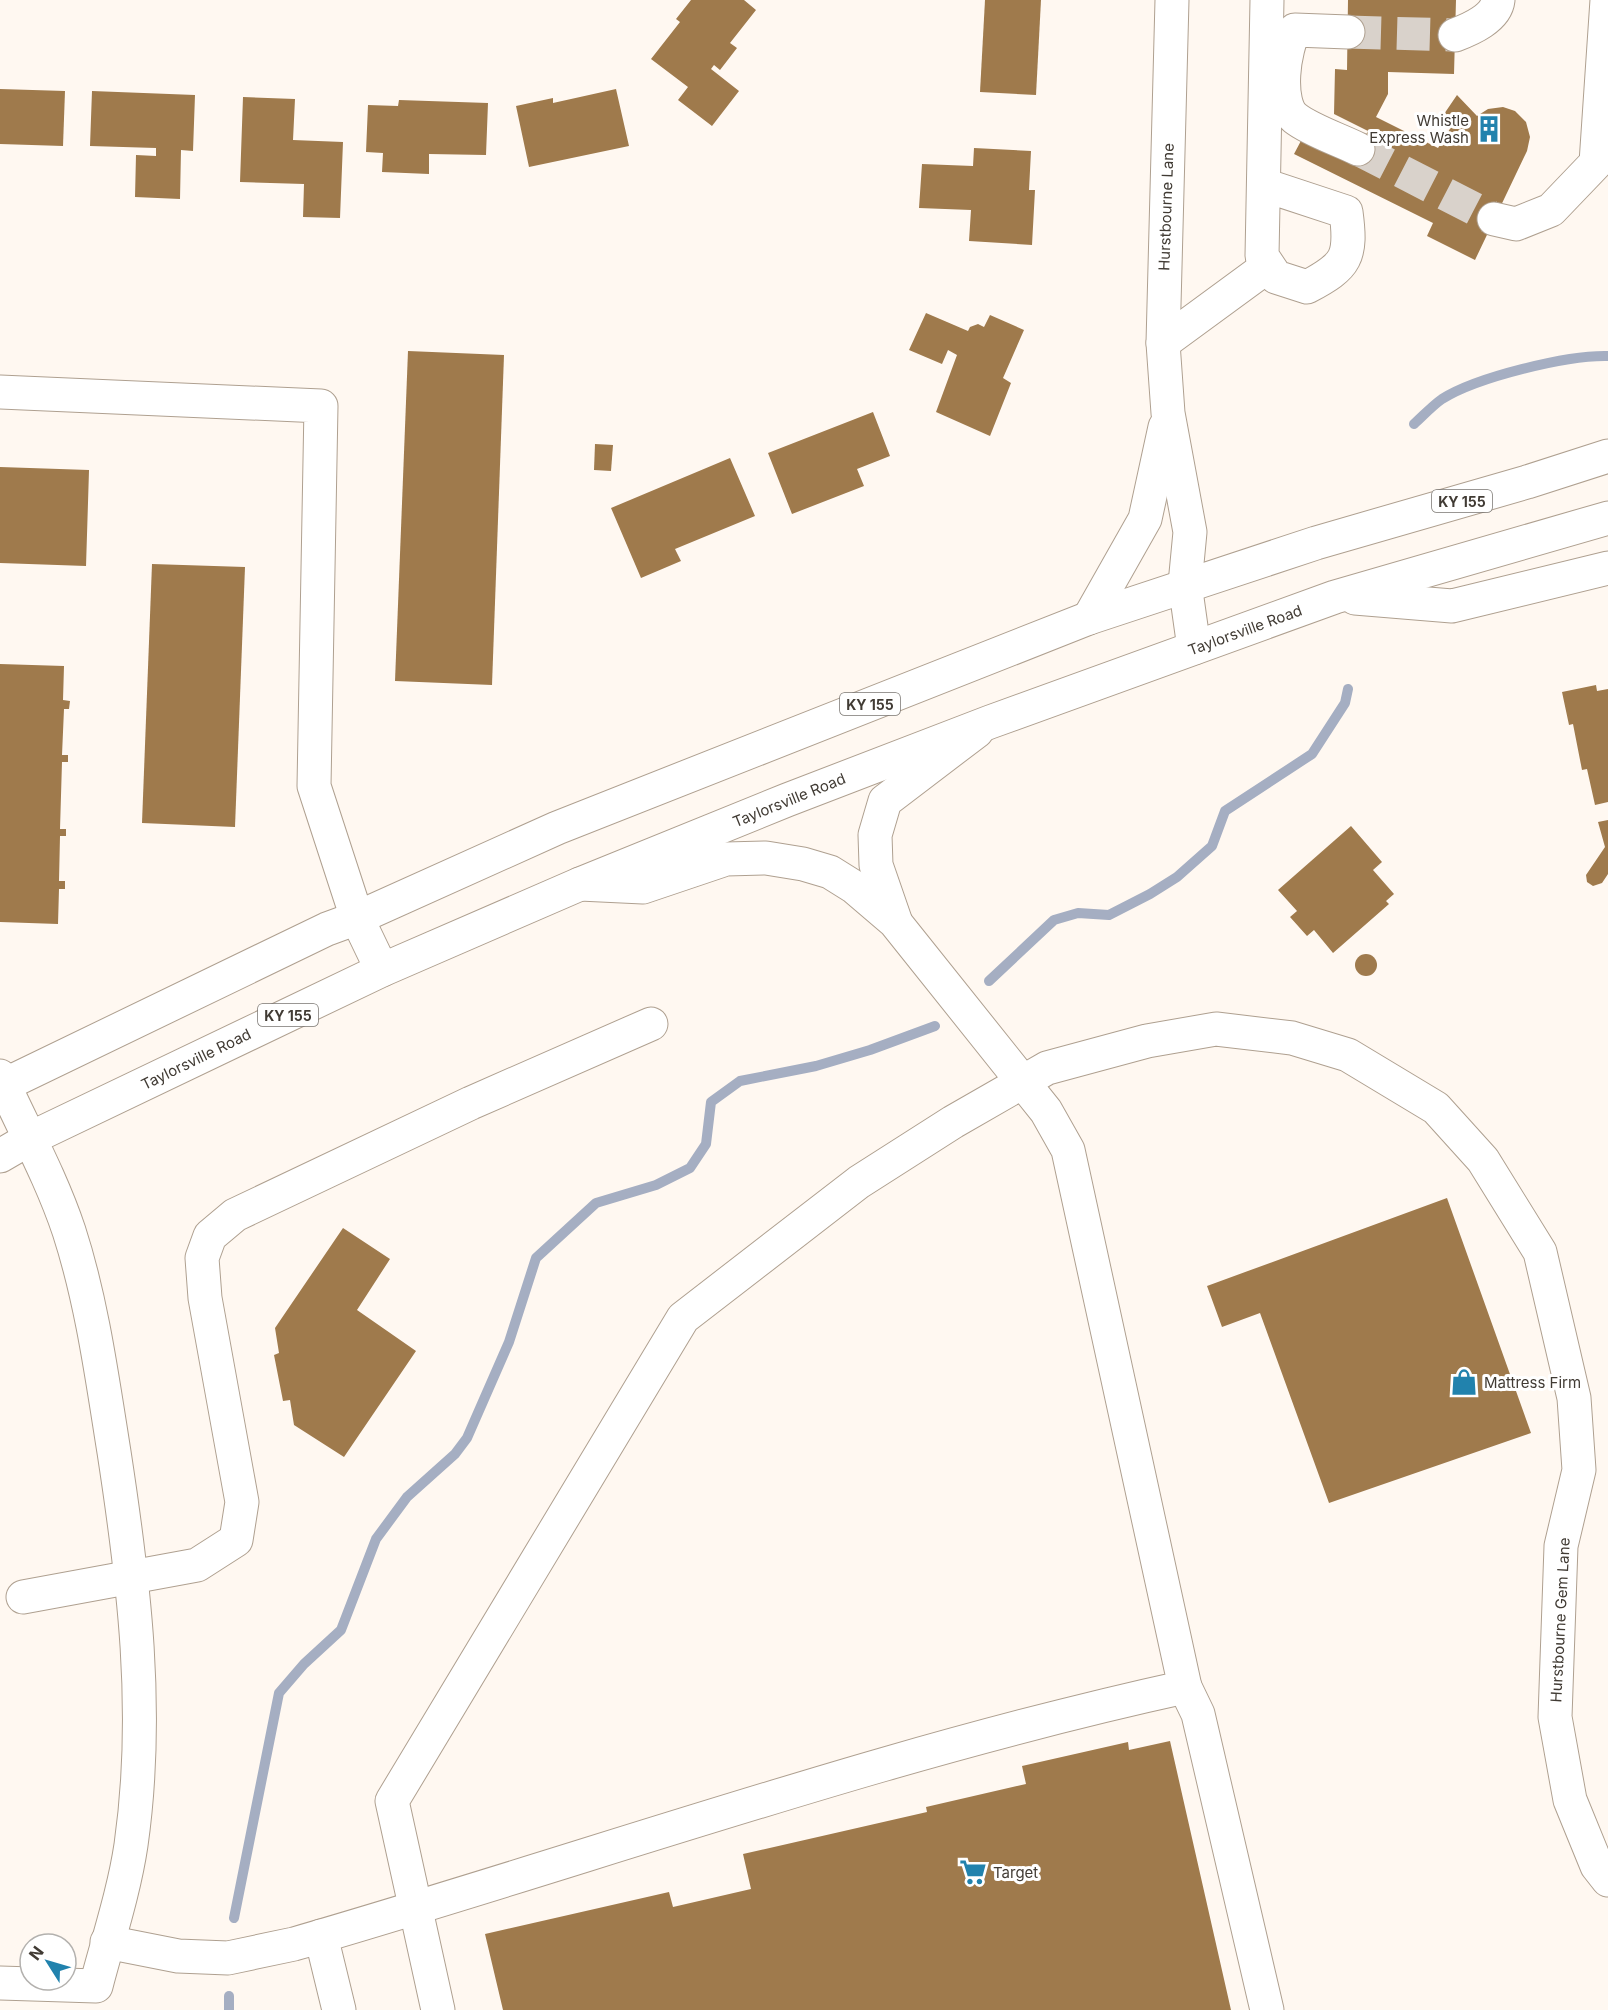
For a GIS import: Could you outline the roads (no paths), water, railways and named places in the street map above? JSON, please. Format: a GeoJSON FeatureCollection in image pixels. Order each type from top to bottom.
{"type":"FeatureCollection","features":[{"type":"Feature","properties":{"kind":"main road","name":"Hurstbourne Lane"},"geometry":{"type":"LineString","coordinates":[[1172,0],[1163,343],[1168,413],[1190,532],[1185,584],[1194,648]]}},
{"type":"Feature","properties":{"kind":"main road"},"geometry":{"type":"LineString","coordinates":[[1264,185],[1346,212],[1350,243],[1336,272],[1307,286],[1276,277],[1262,256],[1267,0]]}},
{"type":"Feature","properties":{"kind":"main road"},"geometry":{"type":"LineString","coordinates":[[1455,35],[1476,28],[1497,6],[1498,0]]}},
{"type":"Feature","properties":{"kind":"main road"},"geometry":{"type":"LineString","coordinates":[[1494,219],[1515,224],[1551,210],[1596,163],[1607,0]]}},
{"type":"Feature","properties":{"kind":"main road"},"geometry":{"type":"LineString","coordinates":[[1348,32],[1296,30],[1289,40],[1286,57],[1286,102],[1294,118],[1358,149]]}},
{"type":"Feature","properties":{"kind":"main road"},"geometry":{"type":"LineString","coordinates":[[1163,343],[1268,266]]}},
{"type":"Feature","properties":{"kind":"main road"},"geometry":{"type":"LineString","coordinates":[[0,392],[321,406],[314,786],[357,918],[382,970]]}},
{"type":"Feature","properties":{"kind":"main road","name":"Hurstbourne Lane"},"geometry":{"type":"LineString","coordinates":[[1089,618],[1145,519],[1168,413]]}},
{"type":"Feature","properties":{"kind":"main road","name":"KY 155"},"geometry":{"type":"LineString","coordinates":[[1,1082],[327,929],[357,918],[566,825],[1089,618],[1185,584],[1608,456]]}},
{"type":"Feature","properties":{"kind":"main road","name":"Taylorsville Road"},"geometry":{"type":"LineString","coordinates":[[0,1156],[31,1138],[382,970],[580,884],[990,722],[1335,597],[1608,518]]}},
{"type":"Feature","properties":{"kind":"main road"},"geometry":{"type":"LineString","coordinates":[[1335,597],[1452,606],[1608,568]]}},
{"type":"Feature","properties":{"kind":"main road"},"geometry":{"type":"LineString","coordinates":[[895,922],[876,865],[875,835],[885,801],[990,722]]}},
{"type":"Feature","properties":{"kind":"main road"},"geometry":{"type":"LineString","coordinates":[[580,884],[643,887],[726,859],[766,858],[803,864],[830,872],[854,886],[895,922],[1046,1111],[1068,1150],[1185,1687],[1198,1714],[1267,2010]]}},
{"type":"Feature","properties":{"kind":"main road"},"geometry":{"type":"LineString","coordinates":[[23,1597],[197,1565],[236,1540],[242,1502],[205,1298],[202,1258],[210,1236],[235,1215],[471,1103],[651,1024]]}},
{"type":"Feature","properties":{"kind":"main road","name":"Hurstbourne Gem Lane"},"geometry":{"type":"LineString","coordinates":[[438,2010],[392,1801],[683,1318],[859,1182],[953,1122],[1047,1068],[1147,1041],[1216,1029],[1292,1038],[1348,1055],[1426,1102],[1446,1116],[1483,1160],[1540,1252],[1574,1398],[1579,1470],[1561,1546],[1555,1717],[1570,1800],[1597,1866],[1608,1880]]}},
{"type":"Feature","properties":{"kind":"main road"},"geometry":{"type":"LineString","coordinates":[[0,1983],[96,1986],[131,1846],[141,1726],[139,1647],[132,1577],[90,1307],[68,1229],[31,1138],[1,1082]]}},
{"type":"Feature","properties":{"kind":"main road"},"geometry":{"type":"LineString","coordinates":[[107,1942],[178,1956],[228,1958],[321,1936],[415,1909],[789,1792],[1104,1705],[1185,1687]]}},
{"type":"Feature","properties":{"kind":"main road"},"geometry":{"type":"LineString","coordinates":[[321,1936],[339,2010]]}},
{"type":"Feature","properties":{"kind":"waterway"},"geometry":{"type":"LineString","coordinates":[[1414,424],[1442,399],[1499,375],[1547,363],[1608,356]]}},
{"type":"Feature","properties":{"kind":"waterway"},"geometry":{"type":"LineString","coordinates":[[989,981],[1054,920],[1078,913],[1109,915],[1177,877],[1212,846],[1225,811],[1312,754],[1345,703],[1348,689]]}},
{"type":"Feature","properties":{"kind":"waterway"},"geometry":{"type":"LineString","coordinates":[[234,1918],[279,1693],[304,1664],[341,1630],[376,1539],[407,1497],[455,1454],[467,1438],[509,1342],[536,1258],[596,1203],[656,1185],[690,1168],[706,1144],[711,1102],[740,1081],[816,1066],[870,1050],[935,1026]]}},
{"type":"Feature","properties":{"kind":"waterway"},"geometry":{"type":"LineString","coordinates":[[229,1996],[229,2010]]}},
{"type":"Feature","properties":{"kind":"tunnel"},"geometry":{"type":"LineString","coordinates":[[1348,32],[1455,35]]}},
{"type":"Feature","properties":{"kind":"tunnel"},"geometry":{"type":"LineString","coordinates":[[1358,149],[1494,219]]}},
{"type":"Feature","properties":{"kind":"place","name":"Whistle Express Wash"},"geometry":{"type":"Point","coordinates":[1489,129]}},
{"type":"Feature","properties":{"kind":"place","name":"Mattress Firm"},"geometry":{"type":"Point","coordinates":[1464,1382]}},
{"type":"Feature","properties":{"kind":"place","name":"Target"},"geometry":{"type":"Point","coordinates":[973,1872]}}]}
